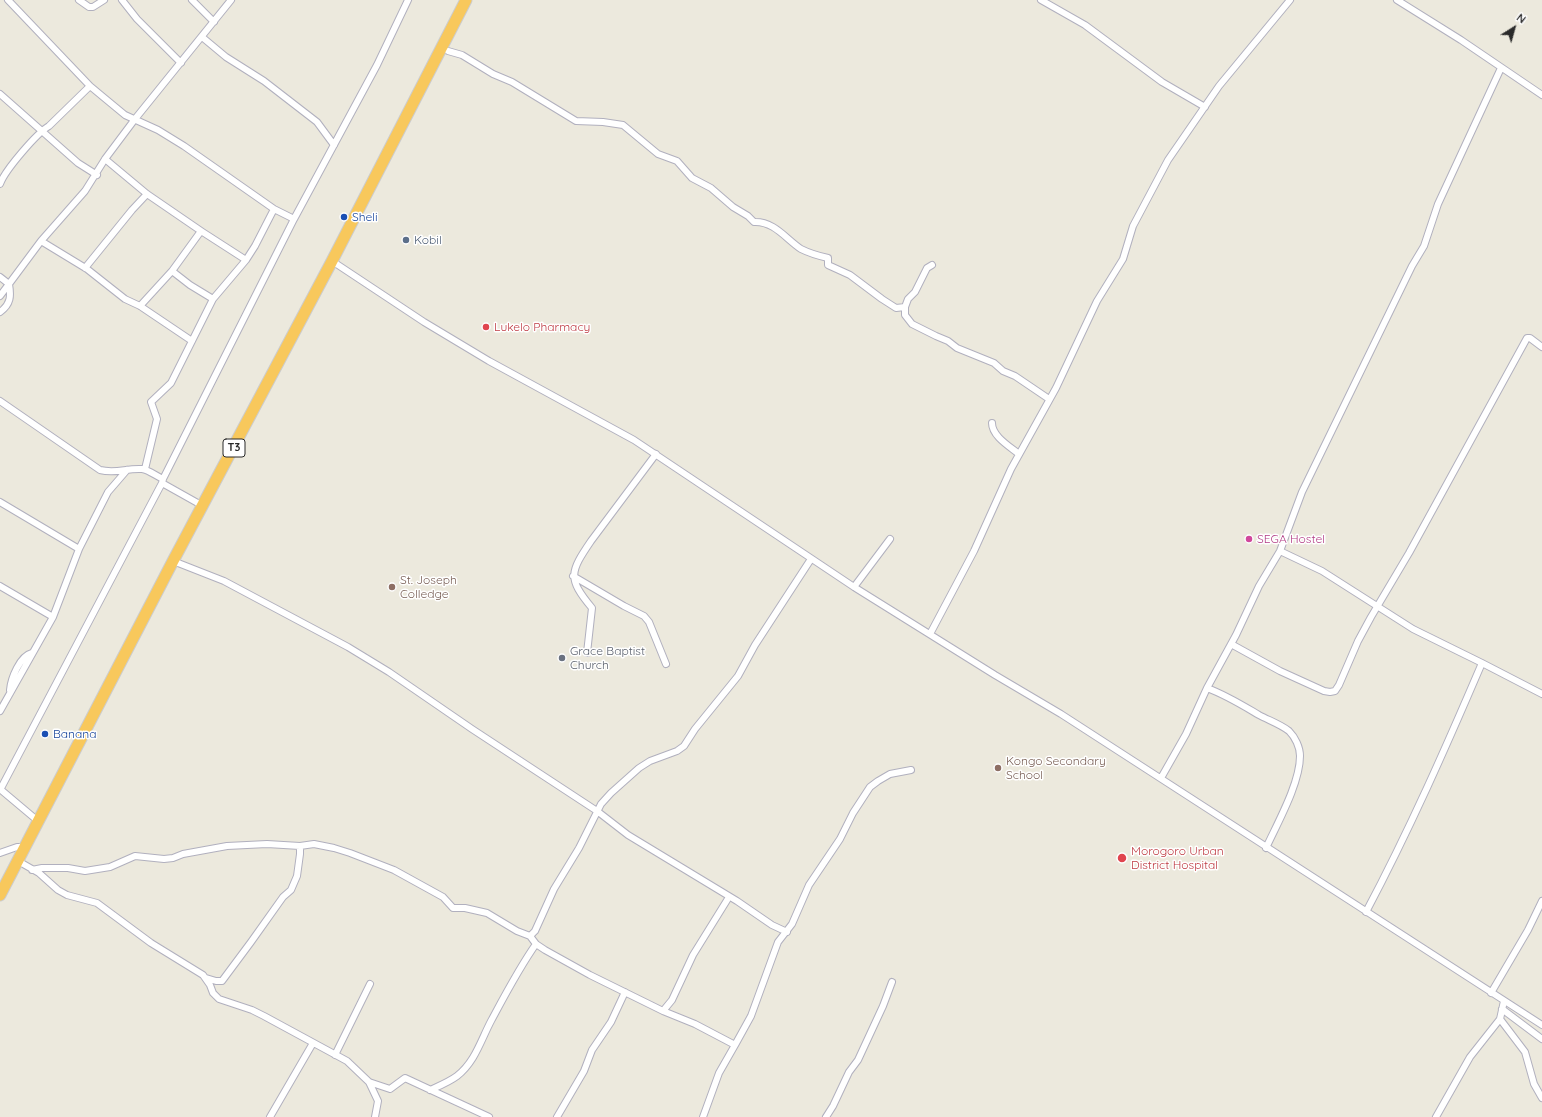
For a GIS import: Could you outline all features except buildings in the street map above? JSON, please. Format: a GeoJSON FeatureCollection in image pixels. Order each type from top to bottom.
{"type":"FeatureCollection","features":[{"type":"Feature","properties":{"kind":"highway","name":"T3"},"geometry":{"type":"LineString","coordinates":[[0,894],[173,561],[332,261],[466,0]]}},
{"type":"Feature","properties":{"kind":"street"},"geometry":{"type":"LineString","coordinates":[[8,0],[90,86],[125,114],[158,130],[184,146],[274,209],[294,219]]}},
{"type":"Feature","properties":{"kind":"street"},"geometry":{"type":"LineString","coordinates":[[79,0],[89,7],[93,7],[104,0]]}},
{"type":"Feature","properties":{"kind":"street"},"geometry":{"type":"LineString","coordinates":[[122,0],[142,24],[181,63]]}},
{"type":"Feature","properties":{"kind":"street"},"geometry":{"type":"LineString","coordinates":[[192,0],[214,22]]}},
{"type":"Feature","properties":{"kind":"street"},"geometry":{"type":"LineString","coordinates":[[0,296],[41,241],[85,191],[97,175],[105,159],[135,119],[231,0]]}},
{"type":"Feature","properties":{"kind":"street"},"geometry":{"type":"LineString","coordinates":[[38,821],[0,790],[162,481],[294,219],[334,145],[408,0]]}},
{"type":"Feature","properties":{"kind":"street"},"geometry":{"type":"LineString","coordinates":[[1041,0],[1085,25],[1162,82],[1205,107]]}},
{"type":"Feature","properties":{"kind":"street"},"geometry":{"type":"LineString","coordinates":[[930,634],[974,552],[1019,454],[1050,399],[1097,301],[1123,259],[1133,226],[1168,160],[1219,86],[1290,0]]}},
{"type":"Feature","properties":{"kind":"street"},"geometry":{"type":"LineString","coordinates":[[1397,0],[1461,40],[1542,95]]}},
{"type":"Feature","properties":{"kind":"street"},"geometry":{"type":"LineString","coordinates":[[202,37],[226,58],[264,81],[317,122],[334,145]]}},
{"type":"Feature","properties":{"kind":"street"},"geometry":{"type":"LineString","coordinates":[[448,51],[462,55],[493,74],[512,82],[576,121],[603,122],[623,125],[658,154],[677,161],[692,178],[711,188],[733,207],[748,216],[754,222],[760,221],[776,228],[801,248],[828,258],[828,266],[850,275],[896,308],[905,307]]}},
{"type":"Feature","properties":{"kind":"street"},"geometry":{"type":"LineString","coordinates":[[1161,778],[1186,734],[1207,688],[1232,644],[1256,592],[1280,551],[1302,492],[1412,266],[1424,246],[1438,204],[1501,68]]}},
{"type":"Feature","properties":{"kind":"street"},"geometry":{"type":"LineString","coordinates":[[0,184],[13,164],[41,131],[49,126],[90,86]]}},
{"type":"Feature","properties":{"kind":"street"},"geometry":{"type":"LineString","coordinates":[[0,94],[78,163],[97,175]]}},
{"type":"Feature","properties":{"kind":"street"},"geometry":{"type":"LineString","coordinates":[[105,159],[147,194],[246,260]]}},
{"type":"Feature","properties":{"kind":"street"},"geometry":{"type":"LineString","coordinates":[[85,268],[132,210],[147,194]]}},
{"type":"Feature","properties":{"kind":"street"},"geometry":{"type":"LineString","coordinates":[[144,470],[157,419],[151,402],[171,383],[213,299],[246,260],[274,209]]}},
{"type":"Feature","properties":{"kind":"street"},"geometry":{"type":"LineString","coordinates":[[140,306],[172,271],[201,231]]}},
{"type":"Feature","properties":{"kind":"street"},"geometry":{"type":"LineString","coordinates":[[41,241],[85,268],[125,299],[140,306],[192,341]]}},
{"type":"Feature","properties":{"kind":"street"},"geometry":{"type":"LineString","coordinates":[[332,261],[424,322],[489,361],[634,440],[854,587],[995,675],[1061,714],[1490,993],[1542,1025]]}},
{"type":"Feature","properties":{"kind":"street"},"geometry":{"type":"LineString","coordinates":[[932,265],[927,268],[915,292],[908,299],[905,307],[905,315],[912,324],[948,341],[957,348],[994,363],[1003,371],[1015,376],[1050,399]]}},
{"type":"Feature","properties":{"kind":"street"},"geometry":{"type":"LineString","coordinates":[[172,271],[190,285],[213,299]]}},
{"type":"Feature","properties":{"kind":"street"},"geometry":{"type":"LineString","coordinates":[[0,277],[9,284],[11,297],[6,307],[0,312]]}},
{"type":"Feature","properties":{"kind":"street"},"geometry":{"type":"LineString","coordinates":[[1232,644],[1287,675],[1330,692],[1335,691],[1358,641],[1376,607],[1409,553],[1527,338],[1530,338],[1542,347]]}},
{"type":"Feature","properties":{"kind":"street"},"geometry":{"type":"LineString","coordinates":[[0,401],[100,470],[111,473],[127,470],[144,470],[203,506]]}},
{"type":"Feature","properties":{"kind":"street"},"geometry":{"type":"LineString","coordinates":[[992,423],[992,427],[1000,439],[1019,454]]}},
{"type":"Feature","properties":{"kind":"street"},"geometry":{"type":"LineString","coordinates":[[587,653],[592,608],[576,587],[573,576],[577,563],[583,552],[656,454]]}},
{"type":"Feature","properties":{"kind":"street"},"geometry":{"type":"LineString","coordinates":[[0,711],[52,618],[79,549],[108,492],[127,470]]}},
{"type":"Feature","properties":{"kind":"street"},"geometry":{"type":"LineString","coordinates":[[0,502],[79,549]]}},
{"type":"Feature","properties":{"kind":"street"},"geometry":{"type":"LineString","coordinates":[[854,587],[890,539]]}},
{"type":"Feature","properties":{"kind":"street"},"geometry":{"type":"LineString","coordinates":[[1280,551],[1322,572],[1412,628],[1542,694]]}},
{"type":"Feature","properties":{"kind":"street"},"geometry":{"type":"LineString","coordinates":[[530,936],[535,931],[554,889],[578,848],[597,811],[611,793],[639,768],[650,760],[677,751],[684,746],[695,729],[738,676],[755,645],[811,559]]}},
{"type":"Feature","properties":{"kind":"street"},"geometry":{"type":"LineString","coordinates":[[173,561],[224,581],[348,647],[597,811],[628,835],[737,901],[772,925],[787,932]]}},
{"type":"Feature","properties":{"kind":"street"},"geometry":{"type":"LineString","coordinates":[[573,576],[644,616],[650,622],[666,664]]}},
{"type":"Feature","properties":{"kind":"street"},"geometry":{"type":"LineString","coordinates":[[0,586],[52,618]]}},
{"type":"Feature","properties":{"kind":"street"},"geometry":{"type":"LineString","coordinates":[[1366,912],[1436,772],[1482,663]]}},
{"type":"Feature","properties":{"kind":"street"},"geometry":{"type":"LineString","coordinates":[[1207,688],[1231,698],[1289,731],[1296,740],[1300,755],[1298,770],[1292,792],[1266,848]]}},
{"type":"Feature","properties":{"kind":"street"},"geometry":{"type":"LineString","coordinates":[[703,1117],[719,1072],[751,1016],[778,942],[787,932],[810,885],[837,844],[853,813],[870,787],[878,781],[890,774],[911,770]]}},
{"type":"Feature","properties":{"kind":"street"},"geometry":{"type":"LineString","coordinates":[[32,870],[42,868],[68,868],[85,870],[110,867],[135,856],[164,859],[227,846],[267,844],[300,846],[314,844],[334,848],[380,864],[424,886],[443,897],[453,908],[466,908],[482,911],[517,931],[530,936],[536,944],[590,975],[663,1011],[695,1024],[735,1045]]}},
{"type":"Feature","properties":{"kind":"street"},"geometry":{"type":"LineString","coordinates":[[0,854],[17,847],[25,846]]}},
{"type":"Feature","properties":{"kind":"street"},"geometry":{"type":"LineString","coordinates":[[18,861],[39,873],[58,890],[67,895],[97,903],[151,943],[206,978],[220,982],[283,897],[291,890],[297,876],[300,846]]}},
{"type":"Feature","properties":{"kind":"street"},"geometry":{"type":"LineString","coordinates":[[663,1011],[672,1000],[694,955],[729,897]]}},
{"type":"Feature","properties":{"kind":"street"},"geometry":{"type":"LineString","coordinates":[[1490,993],[1528,930],[1542,901]]}},
{"type":"Feature","properties":{"kind":"street"},"geometry":{"type":"LineString","coordinates":[[430,1090],[458,1076],[470,1062],[521,966],[536,944]]}},
{"type":"Feature","properties":{"kind":"street"},"geometry":{"type":"LineString","coordinates":[[206,978],[213,993],[219,999],[252,1010],[352,1065],[369,1082],[378,1101],[375,1117]]}},
{"type":"Feature","properties":{"kind":"street"},"geometry":{"type":"LineString","coordinates":[[826,1117],[833,1106],[849,1072],[858,1060],[886,1000],[892,982]]}},
{"type":"Feature","properties":{"kind":"street"},"geometry":{"type":"LineString","coordinates":[[335,1055],[370,984]]}},
{"type":"Feature","properties":{"kind":"street"},"geometry":{"type":"LineString","coordinates":[[557,1117],[584,1071],[592,1050],[611,1022],[625,992]]}},
{"type":"Feature","properties":{"kind":"street"},"geometry":{"type":"LineString","coordinates":[[1436,1117],[1470,1057],[1500,1019],[1504,1001]]}},
{"type":"Feature","properties":{"kind":"street"},"geometry":{"type":"LineString","coordinates":[[1502,1009],[1542,1039]]}},
{"type":"Feature","properties":{"kind":"street"},"geometry":{"type":"LineString","coordinates":[[1500,1019],[1525,1052],[1534,1084],[1542,1097]]}},
{"type":"Feature","properties":{"kind":"street"},"geometry":{"type":"LineString","coordinates":[[270,1117],[313,1043]]}},
{"type":"Feature","properties":{"kind":"street"},"geometry":{"type":"LineString","coordinates":[[369,1082],[390,1089],[405,1078],[489,1117]]}},
{"type":"Feature","properties":{"kind":"place","name":"Sheli"},"geometry":{"type":"Point","coordinates":[344,217]}},
{"type":"Feature","properties":{"kind":"place","name":"Kobil"},"geometry":{"type":"Point","coordinates":[406,240]}},
{"type":"Feature","properties":{"kind":"place","name":"Lukelo Pharmacy"},"geometry":{"type":"Point","coordinates":[486,327]}},
{"type":"Feature","properties":{"kind":"place","name":"SEGA Hostel"},"geometry":{"type":"Point","coordinates":[1249,539]}},
{"type":"Feature","properties":{"kind":"place","name":"St. Joseph Colledge"},"geometry":{"type":"Point","coordinates":[392,587]}},
{"type":"Feature","properties":{"kind":"place","name":"Grace Baptist Church"},"geometry":{"type":"Point","coordinates":[562,658]}},
{"type":"Feature","properties":{"kind":"place","name":"Banana"},"geometry":{"type":"Point","coordinates":[45,734]}},
{"type":"Feature","properties":{"kind":"place","name":"Kongo Secondary School"},"geometry":{"type":"Point","coordinates":[998,768]}},
{"type":"Feature","properties":{"kind":"place","name":"Morogoro Urban District Hospital"},"geometry":{"type":"Point","coordinates":[1122,858]}}]}
